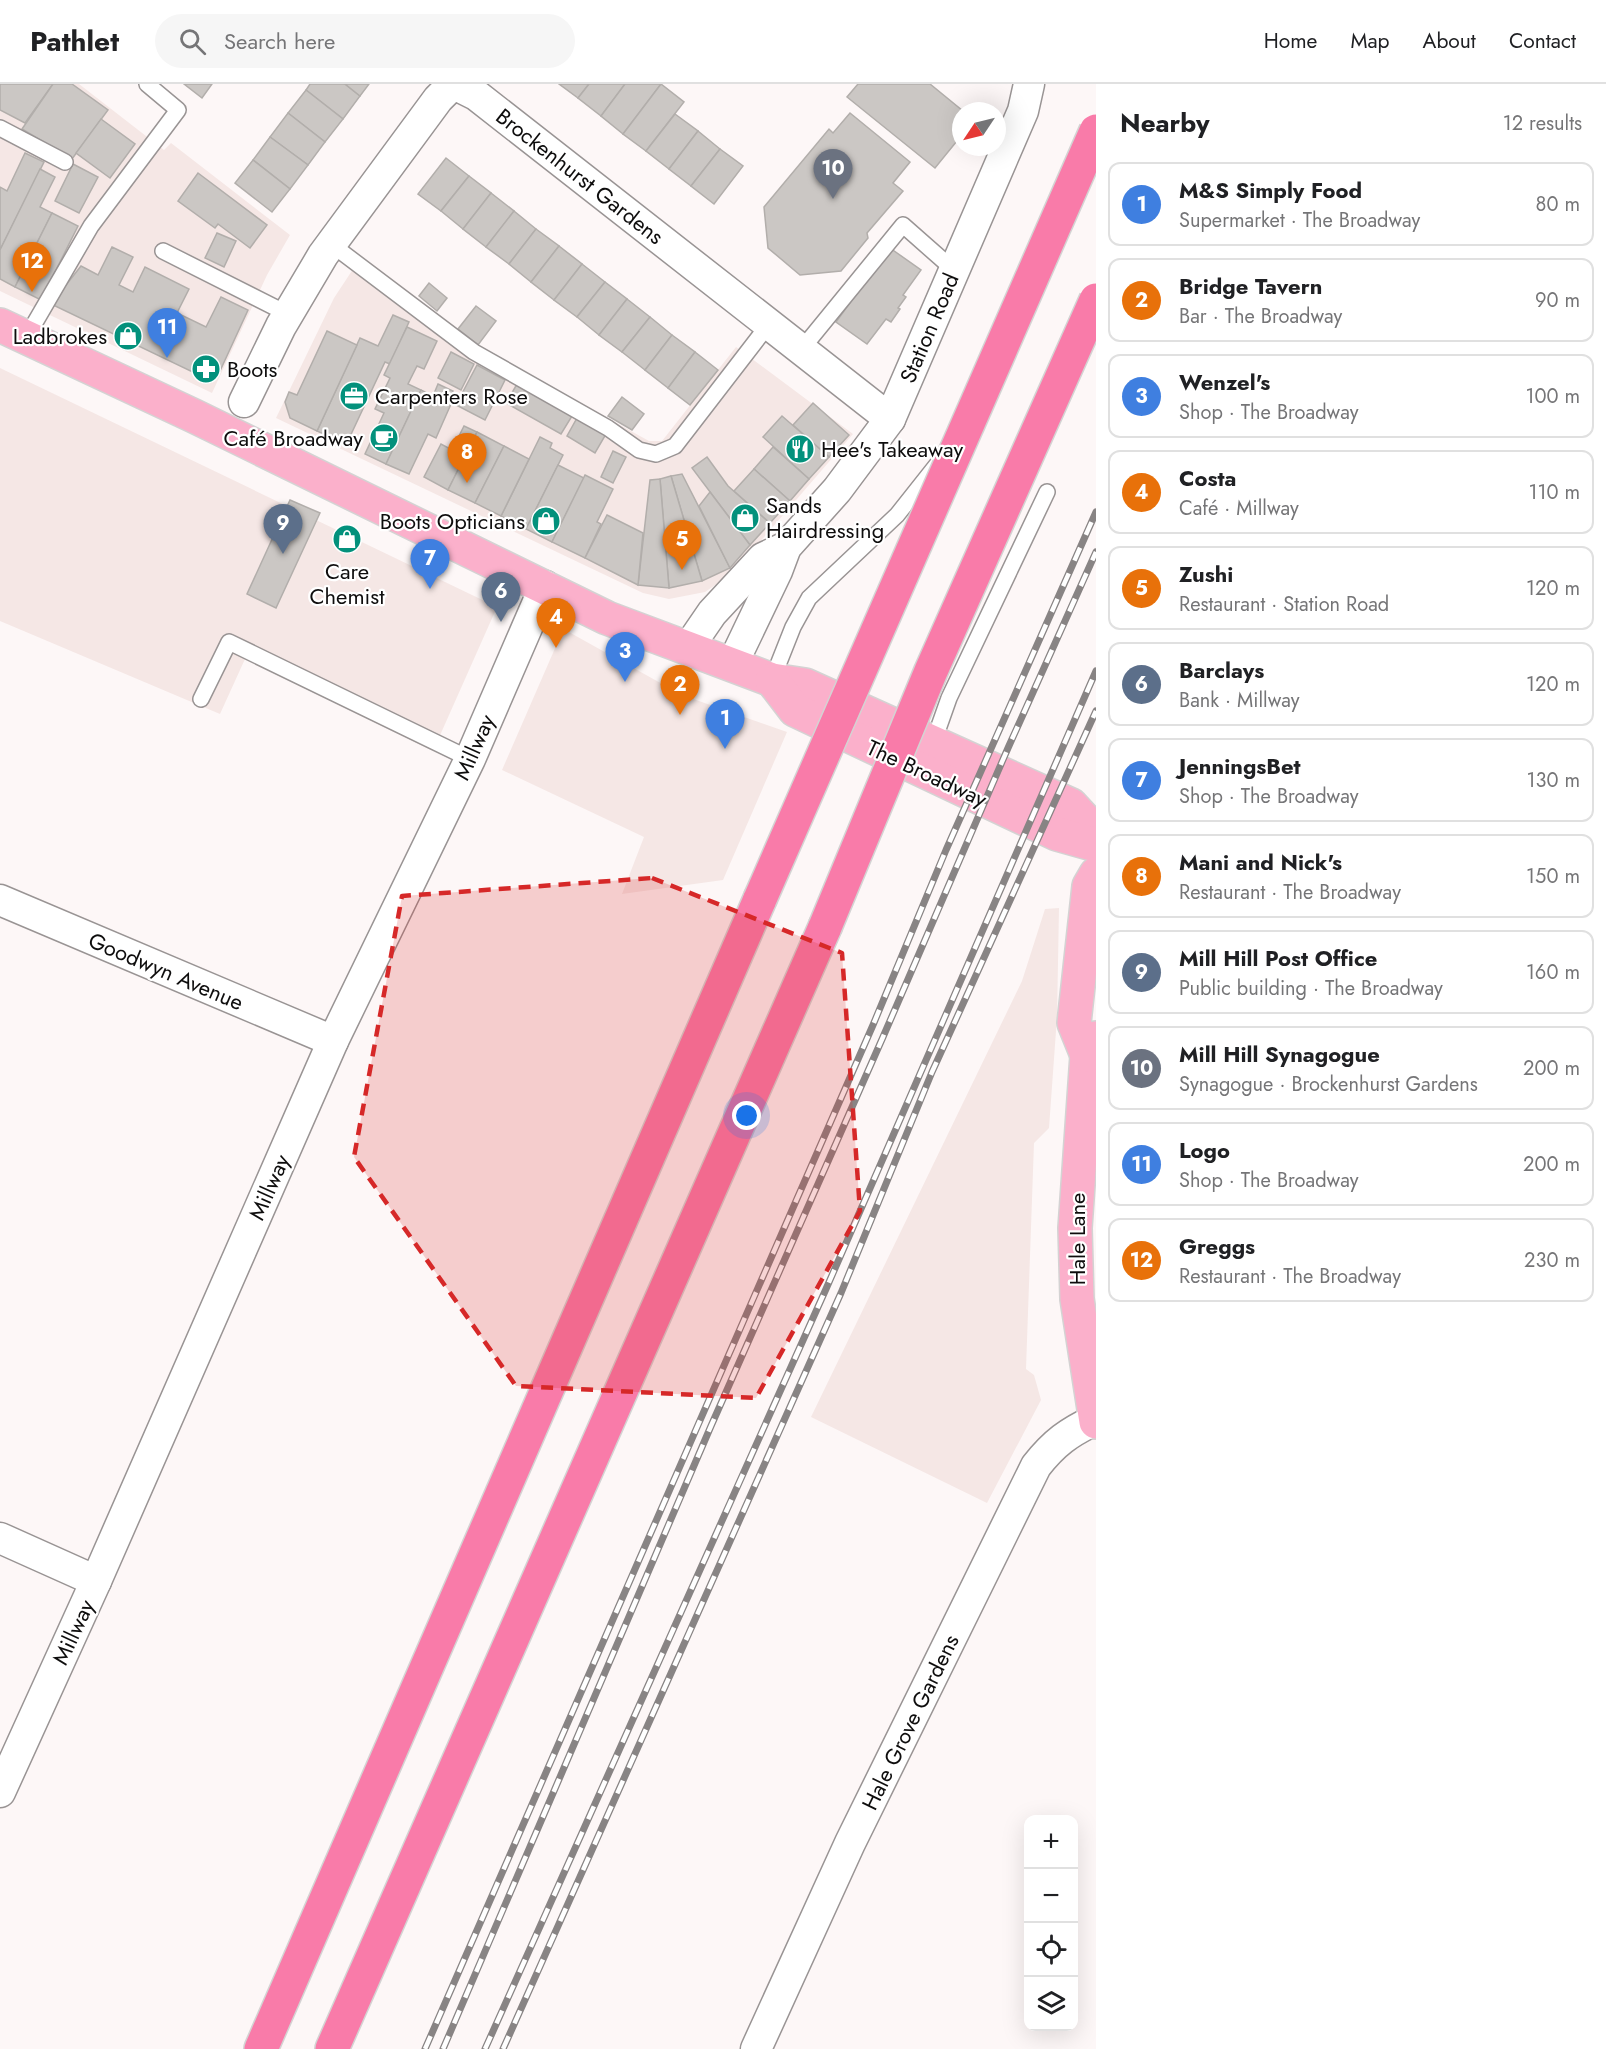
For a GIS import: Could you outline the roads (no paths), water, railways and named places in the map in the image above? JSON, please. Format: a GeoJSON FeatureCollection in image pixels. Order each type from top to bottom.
{"type":"FeatureCollection","features":[{"type":"Feature","properties":{"kind":"highway"},"geometry":{"type":"LineString","coordinates":[[261,2049],[1096,131]]}},
{"type":"Feature","properties":{"kind":"highway"},"geometry":{"type":"LineString","coordinates":[[332,2049],[825,927],[931,672],[1096,300]]}},
{"type":"Feature","properties":{"kind":"main road","name":"The Broadway"},"geometry":{"type":"LineString","coordinates":[[13,331],[194,416],[607,618],[772,680],[806,685],[882,719],[927,756],[1057,834],[1096,844]]}},
{"type":"Feature","properties":{"kind":"main road","name":"The Broadway"},"geometry":{"type":"LineString","coordinates":[[772,680],[795,710],[1071,805],[1096,832]]}},
{"type":"Feature","properties":{"kind":"main road","name":"Hale Lane"},"geometry":{"type":"LineString","coordinates":[[1096,874],[1089,886],[1074,1023],[1091,1047],[1075,1228],[1077,1299],[1096,1421]]}},
{"type":"Feature","properties":{"kind":"street","name":"Station Road"},"geometry":{"type":"LineString","coordinates":[[732,665],[777,571],[786,547],[837,490],[890,419],[1023,111],[1029,84]]}},
{"type":"Feature","properties":{"kind":"street","name":"Brockenhurst Gardens"},"geometry":{"type":"LineString","coordinates":[[244,402],[288,314],[331,244],[438,99],[456,85],[476,95],[890,419]]}},
{"type":"Feature","properties":{"kind":"street","name":"Station Road"},"geometry":{"type":"LineString","coordinates":[[688,648],[712,613],[763,558],[786,547]]}},
{"type":"Feature","properties":{"kind":"street","name":"Millway"},"geometry":{"type":"LineString","coordinates":[[0,1792],[96,1581],[333,1041],[470,759],[545,586]]}},
{"type":"Feature","properties":{"kind":"street","name":"Goodwyn Avenue"},"geometry":{"type":"LineString","coordinates":[[0,900],[333,1041]]}},
{"type":"Feature","properties":{"kind":"street","name":"Hale Grove Gardens"},"geometry":{"type":"LineString","coordinates":[[756,2049],[850,1843],[1036,1466],[1052,1446],[1072,1431],[1096,1421]]}},
{"type":"Feature","properties":{"kind":"street"},"geometry":{"type":"LineString","coordinates":[[0,1538],[96,1581]]}},
{"type":"Feature","properties":{"kind":"lane"},"geometry":{"type":"LineString","coordinates":[[13,331],[178,110],[147,84]]}},
{"type":"Feature","properties":{"kind":"lane"},"geometry":{"type":"LineString","coordinates":[[0,128],[65,162]]}},
{"type":"Feature","properties":{"kind":"lane"},"geometry":{"type":"LineString","coordinates":[[801,350],[903,225],[954,270]]}},
{"type":"Feature","properties":{"kind":"lane"},"geometry":{"type":"LineString","coordinates":[[331,244],[474,352],[608,428],[639,450],[656,454],[675,446],[768,324]]}},
{"type":"Feature","properties":{"kind":"lane"},"geometry":{"type":"LineString","coordinates":[[164,251],[288,314]]}},
{"type":"Feature","properties":{"kind":"lane"},"geometry":{"type":"LineString","coordinates":[[772,680],[793,627],[809,598],[897,515],[939,462]]}},
{"type":"Feature","properties":{"kind":"lane"},"geometry":{"type":"LineString","coordinates":[[927,756],[949,698],[1047,492]]}},
{"type":"Feature","properties":{"kind":"lane"},"geometry":{"type":"LineString","coordinates":[[201,699],[229,642],[470,759]]}},
{"type":"Feature","properties":{"kind":"lane"},"geometry":{"type":"LineString","coordinates":[[882,719],[949,698]]}},
{"type":"Feature","properties":{"kind":"railway"},"geometry":{"type":"LineString","coordinates":[[425,2049],[873,1025],[946,850],[1096,512]]}},
{"type":"Feature","properties":{"kind":"railway"},"geometry":{"type":"LineString","coordinates":[[443,2049],[711,1426],[1096,552]]}},
{"type":"Feature","properties":{"kind":"railway"},"geometry":{"type":"LineString","coordinates":[[485,2049],[826,1289],[1096,671]]}},
{"type":"Feature","properties":{"kind":"railway"},"geometry":{"type":"LineString","coordinates":[[503,2049],[841,1293],[932,1072],[1096,711]]}},
{"type":"Feature","properties":{"kind":"place","name":"Mill Hill Synagogue"},"geometry":{"type":"Point","coordinates":[833,199]}},
{"type":"Feature","properties":{"kind":"place","name":"Greggs"},"geometry":{"type":"Point","coordinates":[32,292]}},
{"type":"Feature","properties":{"kind":"place","name":"Ladbrokes"},"geometry":{"type":"Point","coordinates":[128,336]}},
{"type":"Feature","properties":{"kind":"place","name":"Logo"},"geometry":{"type":"Point","coordinates":[167,358]}},
{"type":"Feature","properties":{"kind":"place","name":"Boots"},"geometry":{"type":"Point","coordinates":[206,369]}},
{"type":"Feature","properties":{"kind":"place","name":"Carpenters Rose"},"geometry":{"type":"Point","coordinates":[354,396]}},
{"type":"Feature","properties":{"kind":"place","name":"Café Broadway"},"geometry":{"type":"Point","coordinates":[384,438]}},
{"type":"Feature","properties":{"kind":"place","name":"Hee's Takeaway"},"geometry":{"type":"Point","coordinates":[800,449]}},
{"type":"Feature","properties":{"kind":"place","name":"Mani and Nick's"},"geometry":{"type":"Point","coordinates":[467,483]}},
{"type":"Feature","properties":{"kind":"place","name":"Sands Hairdressing"},"geometry":{"type":"Point","coordinates":[745,518]}},
{"type":"Feature","properties":{"kind":"place","name":"Boots Opticians"},"geometry":{"type":"Point","coordinates":[546,521]}},
{"type":"Feature","properties":{"kind":"place","name":"Care Chemist"},"geometry":{"type":"Point","coordinates":[347,539]}},
{"type":"Feature","properties":{"kind":"place","name":"Mill Hill Post Office"},"geometry":{"type":"Point","coordinates":[283,554]}},
{"type":"Feature","properties":{"kind":"place","name":"Zushi"},"geometry":{"type":"Point","coordinates":[682,570]}},
{"type":"Feature","properties":{"kind":"place","name":"JenningsBet"},"geometry":{"type":"Point","coordinates":[430,589]}},
{"type":"Feature","properties":{"kind":"place","name":"Barclays"},"geometry":{"type":"Point","coordinates":[501,622]}},
{"type":"Feature","properties":{"kind":"place","name":"Costa"},"geometry":{"type":"Point","coordinates":[556,648]}},
{"type":"Feature","properties":{"kind":"place","name":"Wenzel's"},"geometry":{"type":"Point","coordinates":[625,682]}},
{"type":"Feature","properties":{"kind":"place","name":"Bridge Tavern"},"geometry":{"type":"Point","coordinates":[680,715]}},
{"type":"Feature","properties":{"kind":"place","name":"M&S Simply Food"},"geometry":{"type":"Point","coordinates":[725,749]}}]}
